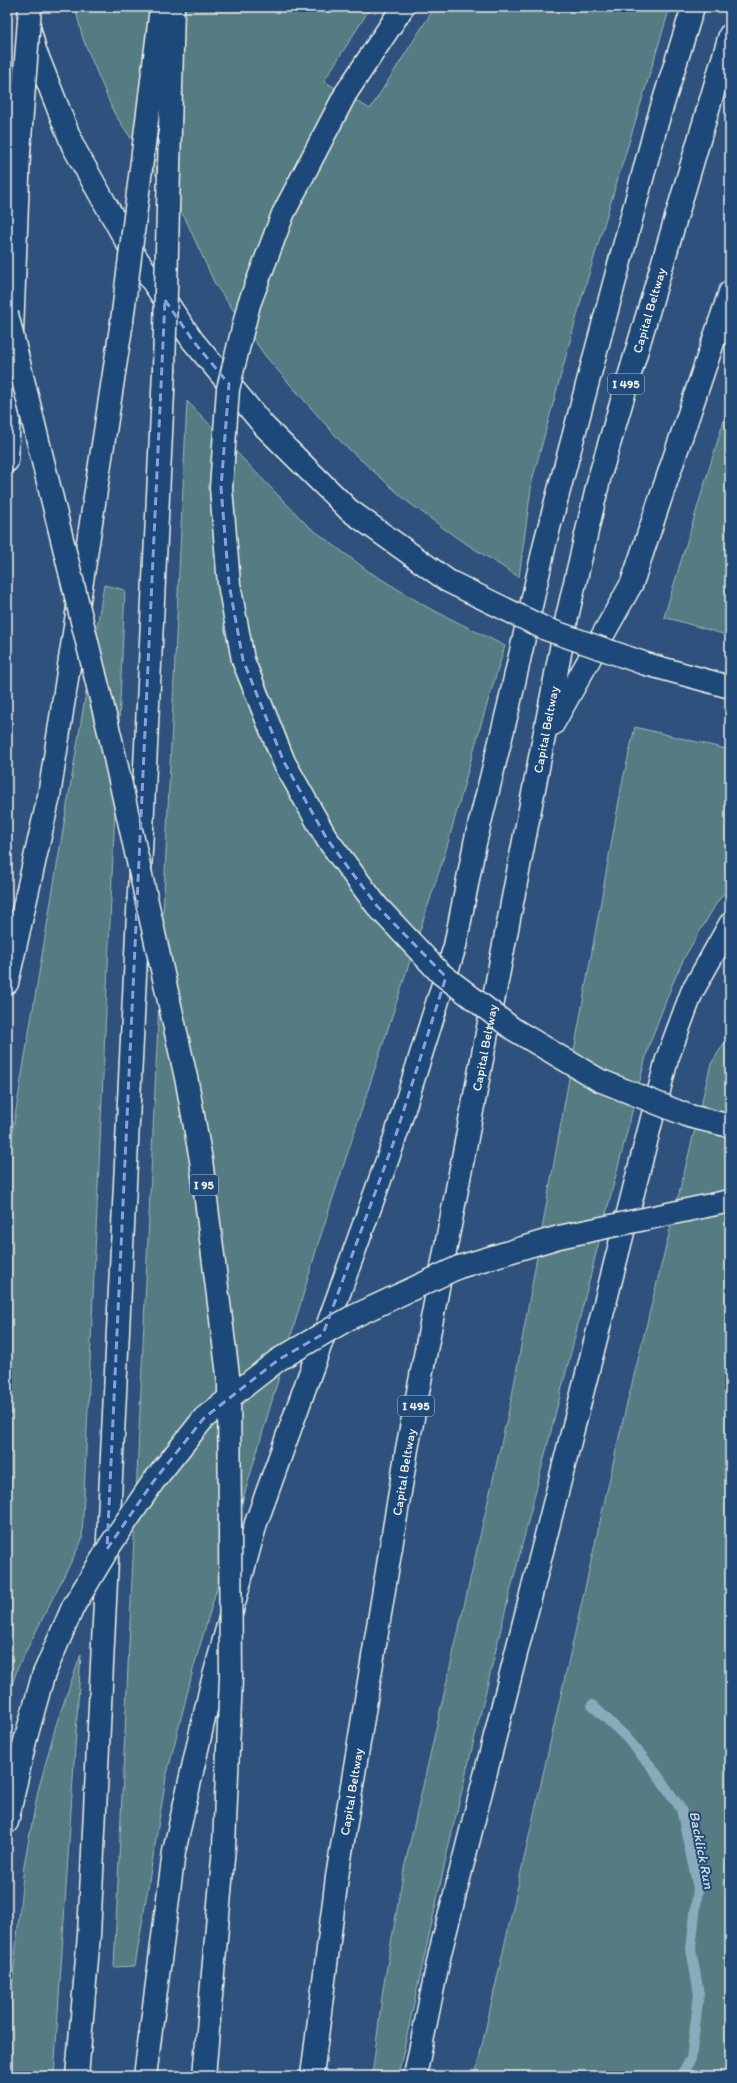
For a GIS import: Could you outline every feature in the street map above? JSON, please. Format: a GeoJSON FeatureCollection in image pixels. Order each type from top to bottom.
{"type":"FeatureCollection","features":[{"type":"Feature","properties":{"kind":"highway"},"geometry":{"type":"LineString","coordinates":[[23,7],[35,50],[72,146],[133,253],[193,341],[265,427],[349,510],[448,581],[546,629],[646,664],[730,687]]}},
{"type":"Feature","properties":{"kind":"highway"},"geometry":{"type":"LineString","coordinates":[[7,461],[18,152],[30,7]]}},
{"type":"Feature","properties":{"kind":"highway"},"geometry":{"type":"LineString","coordinates":[[7,983],[49,796],[122,321],[161,7]]}},
{"type":"Feature","properties":{"kind":"highway"},"geometry":{"type":"LineString","coordinates":[[76,2076],[89,1935],[164,372],[173,7]]}},
{"type":"Feature","properties":{"kind":"highway"},"geometry":{"type":"LineString","coordinates":[[403,7],[346,93],[283,214],[249,304],[228,389],[221,488],[229,584],[243,660],[284,762],[327,839],[377,906],[440,973],[513,1029],[599,1080],[689,1116],[730,1126]]}},
{"type":"Feature","properties":{"kind":"highway"},"geometry":{"type":"LineString","coordinates":[[145,2076],[174,1852],[211,1687],[256,1523],[393,1144],[455,946],[475,843],[546,539],[656,126],[693,7]]}},
{"type":"Feature","properties":{"kind":"highway","name":"Capital Beltway"},"geometry":{"type":"LineString","coordinates":[[312,2076],[337,1877],[407,1449],[567,617],[600,475],[730,35]]}},
{"type":"Feature","properties":{"kind":"highway"},"geometry":{"type":"LineString","coordinates":[[544,739],[632,583],[730,292]]}},
{"type":"Feature","properties":{"kind":"highway","name":"I 95"},"geometry":{"type":"LineString","coordinates":[[7,314],[111,740],[187,1082],[201,1160],[229,1383],[231,1677],[224,1847],[204,2076]]}},
{"type":"Feature","properties":{"kind":"highway"},"geometry":{"type":"LineString","coordinates":[[414,2076],[440,1953],[666,1059],[692,992],[730,924]]}},
{"type":"Feature","properties":{"kind":"highway"},"geometry":{"type":"LineString","coordinates":[[7,1804],[43,1676],[73,1607],[111,1544],[153,1482],[204,1418],[278,1360],[350,1318],[459,1267],[559,1237],[730,1201]]}},
{"type":"Feature","properties":{"kind":"highway"},"geometry":{"type":"LineString","coordinates":[[7,1822],[25,1741],[43,1676]]}},
{"type":"Feature","properties":{"kind":"highlighted area"},"geometry":{"type":"Polygon","coordinates":[[[165,300],[193,341],[229,384],[221,488],[229,584],[243,660],[284,762],[327,839],[377,906],[446,977],[393,1144],[323,1334],[278,1360],[204,1418],[153,1482],[107,1549],[165,300]]]}},
{"type":"Feature","properties":{"kind":"green space"},"geometry":{"type":"Polygon","coordinates":[[[75,7],[371,7],[324,81],[370,109],[435,7],[670,7],[582,297],[532,481],[519,577],[457,538],[408,502],[342,443],[266,357],[215,284],[185,218],[114,113],[83,39],[75,7]]]}},
{"type":"Feature","properties":{"kind":"green space"},"geometry":{"type":"Polygon","coordinates":[[[730,400],[730,636],[664,617],[730,400]]]}},
{"type":"Feature","properties":{"kind":"green space"},"geometry":{"type":"Polygon","coordinates":[[[187,401],[307,525],[368,571],[427,607],[505,646],[481,724],[446,850],[318,1244],[194,1666],[166,1778],[135,1966],[114,1967],[187,401]]]}},
{"type":"Feature","properties":{"kind":"green space"},"geometry":{"type":"Polygon","coordinates":[[[104,585],[125,590],[82,1540],[18,1667],[7,1700],[7,1164],[104,585]]]}},
{"type":"Feature","properties":{"kind":"green space"},"geometry":{"type":"Polygon","coordinates":[[[635,727],[730,750],[730,885],[716,904],[684,958],[649,1045],[503,1620],[450,1840],[398,2076],[372,2076],[383,1989],[404,1869],[512,1396],[622,784],[635,727]]]}},
{"type":"Feature","properties":{"kind":"green space"},"geometry":{"type":"Polygon","coordinates":[[[730,1034],[730,2076],[475,2076],[622,1424],[711,1064],[730,1034]]]}},
{"type":"Feature","properties":{"kind":"green space"},"geometry":{"type":"Polygon","coordinates":[[[81,1654],[54,2076],[7,2076],[7,2039],[24,1865],[38,1791],[56,1725],[81,1654]]]}},
{"type":"Feature","properties":{"kind":"waterway","name":"Backlick Run"},"geometry":{"type":"LineString","coordinates":[[592,1705],[626,1737],[654,1770],[681,1809],[698,1888],[691,1949],[699,1994],[691,2059],[680,2076]]}}]}
